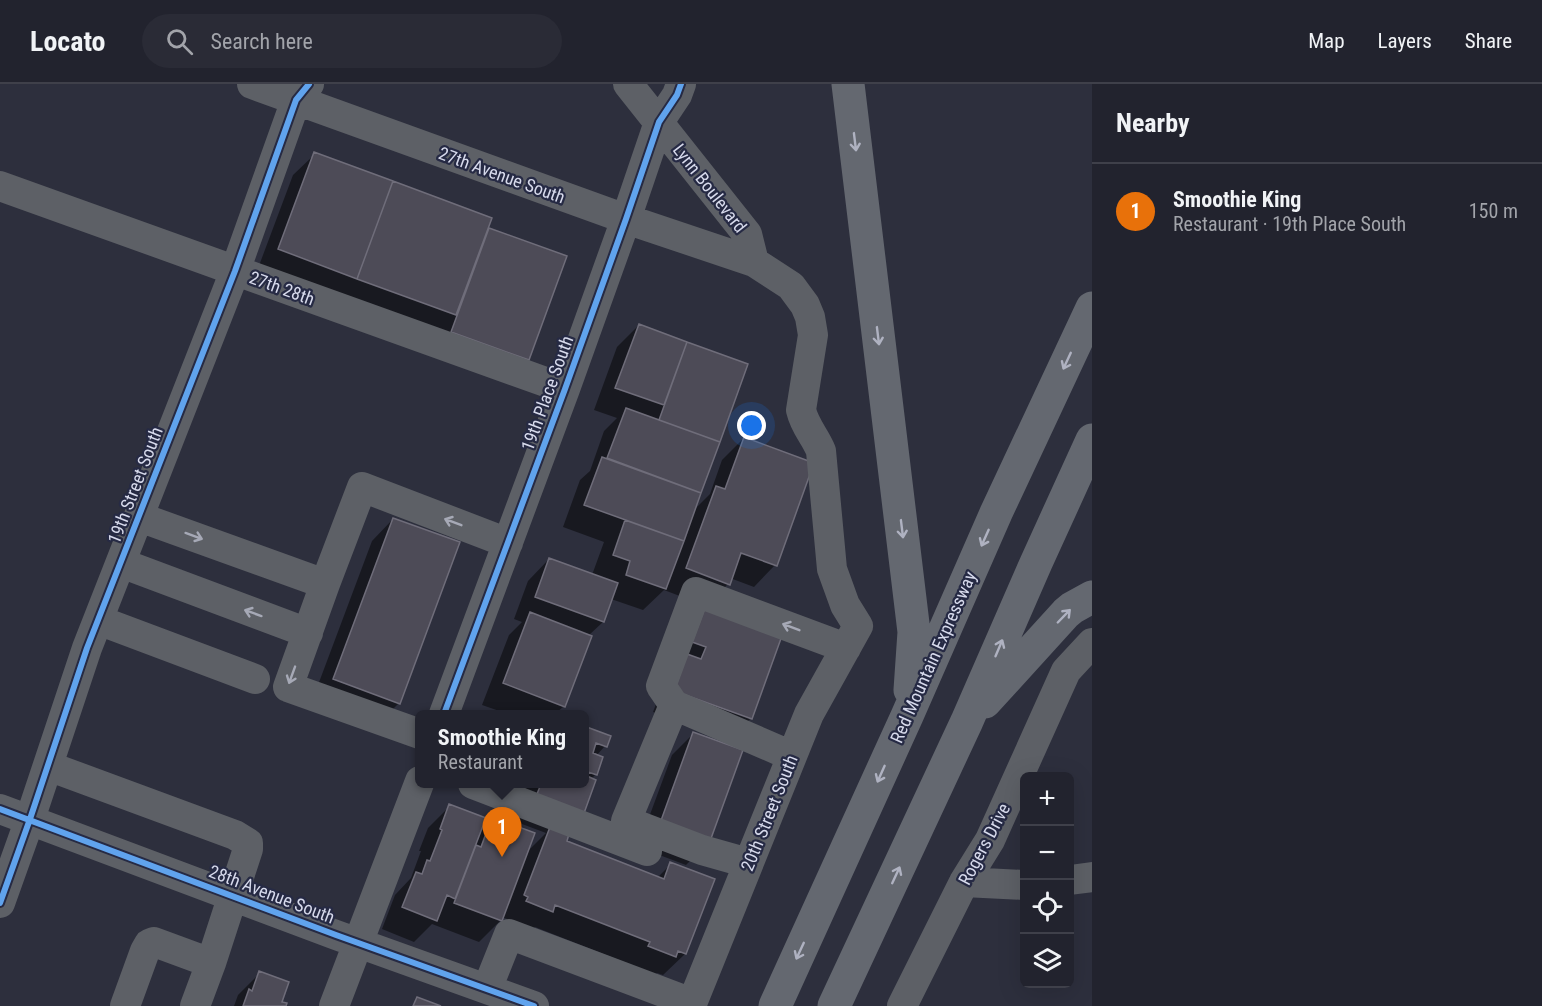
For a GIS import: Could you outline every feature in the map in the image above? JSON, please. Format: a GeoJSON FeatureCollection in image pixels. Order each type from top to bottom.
{"type":"FeatureCollection","features":[{"type":"Feature","properties":{"kind":"highway"},"geometry":{"type":"LineString","coordinates":[[848,84],[914,632],[908,716]]}},
{"type":"Feature","properties":{"kind":"highway","name":"Red Mountain Expressway"},"geometry":{"type":"LineString","coordinates":[[775,1006],[908,716],[996,513],[1092,308]]}},
{"type":"Feature","properties":{"kind":"highway"},"geometry":{"type":"LineString","coordinates":[[834,1006],[968,721],[1035,562],[1092,440]]}},
{"type":"Feature","properties":{"kind":"highway"},"geometry":{"type":"LineString","coordinates":[[968,721],[1066,613],[1092,597]]}},
{"type":"Feature","properties":{"kind":"street","name":"27th Avenue South"},"geometry":{"type":"LineString","coordinates":[[252,84],[303,92],[626,219],[754,262]]}},
{"type":"Feature","properties":{"kind":"street","name":"Lynn Boulevard"},"geometry":{"type":"LineString","coordinates":[[628,84],[747,234],[754,262]]}},
{"type":"Feature","properties":{"kind":"street","name":"19th Place South"},"geometry":{"type":"LineString","coordinates":[[445,710],[565,389],[659,122],[677,95],[681,84]]}},
{"type":"Feature","properties":{"kind":"street","name":"19th Street South"},"geometry":{"type":"LineString","coordinates":[[0,903],[98,620],[303,92]]}},
{"type":"Feature","properties":{"kind":"street","name":"27th 28th"},"geometry":{"type":"LineString","coordinates":[[0,186],[565,389]]}},
{"type":"Feature","properties":{"kind":"street"},"geometry":{"type":"LineString","coordinates":[[754,262],[791,286],[806,305],[810,317],[813,335],[801,410],[804,421],[817,441],[820,451],[832,569],[845,605],[852,637],[696,592],[661,686],[674,705],[792,756]]}},
{"type":"Feature","properties":{"kind":"street"},"geometry":{"type":"LineString","coordinates":[[415,732],[288,687],[362,487],[507,543]]}},
{"type":"Feature","properties":{"kind":"street"},"geometry":{"type":"LineString","coordinates":[[139,517],[325,584]]}},
{"type":"Feature","properties":{"kind":"street"},"geometry":{"type":"LineString","coordinates":[[121,564],[308,633]]}},
{"type":"Feature","properties":{"kind":"street"},"geometry":{"type":"LineString","coordinates":[[98,620],[255,679]]}},
{"type":"Feature","properties":{"kind":"street","name":"20th Street South"},"geometry":{"type":"LineString","coordinates":[[691,1004],[809,714],[852,637]]}},
{"type":"Feature","properties":{"kind":"street","name":"Rogers Drive"},"geometry":{"type":"LineString","coordinates":[[902,1006],[964,882],[990,840],[1066,671],[1089,651]]}},
{"type":"Feature","properties":{"kind":"street"},"geometry":{"type":"LineString","coordinates":[[674,705],[626,821],[702,850],[748,863]]}},
{"type":"Feature","properties":{"kind":"street"},"geometry":{"type":"LineString","coordinates":[[48,766],[243,839],[248,843],[233,896],[195,1006]]}},
{"type":"Feature","properties":{"kind":"street"},"geometry":{"type":"LineString","coordinates":[[334,1006],[417,788]]}},
{"type":"Feature","properties":{"kind":"street"},"geometry":{"type":"LineString","coordinates":[[486,788],[647,851]]}},
{"type":"Feature","properties":{"kind":"street","name":"28th Avenue South"},"geometry":{"type":"LineString","coordinates":[[0,809],[534,1006]]}},
{"type":"Feature","properties":{"kind":"street"},"geometry":{"type":"LineString","coordinates":[[1074,879],[1092,877]]}},
{"type":"Feature","properties":{"kind":"street"},"geometry":{"type":"LineString","coordinates":[[964,882],[1020,885]]}},
{"type":"Feature","properties":{"kind":"street"},"geometry":{"type":"LineString","coordinates":[[487,989],[508,934],[691,1004]]}},
{"type":"Feature","properties":{"kind":"street"},"geometry":{"type":"LineString","coordinates":[[125,1006],[149,944],[154,942],[211,963]]}},
{"type":"Feature","properties":{"kind":"building"},"geometry":{"type":"Polygon","coordinates":[[[314,152],[393,181],[357,279],[278,249],[314,152]]]}},
{"type":"Feature","properties":{"kind":"building"},"geometry":{"type":"Polygon","coordinates":[[[393,181],[492,218],[456,315],[357,279],[393,181]]]}},
{"type":"Feature","properties":{"kind":"building"},"geometry":{"type":"Polygon","coordinates":[[[489,228],[567,256],[529,360],[451,332],[489,228]]]}},
{"type":"Feature","properties":{"kind":"building"},"geometry":{"type":"Polygon","coordinates":[[[639,324],[687,342],[664,405],[615,388],[639,324]]]}},
{"type":"Feature","properties":{"kind":"building"},"geometry":{"type":"Polygon","coordinates":[[[687,342],[748,364],[720,442],[659,420],[687,342]]]}},
{"type":"Feature","properties":{"kind":"building"},"geometry":{"type":"Polygon","coordinates":[[[626,408],[720,442],[701,493],[607,458],[626,408]]]}},
{"type":"Feature","properties":{"kind":"building"},"geometry":{"type":"Polygon","coordinates":[[[744,437],[814,463],[777,566],[741,553],[730,585],[686,568],[716,486],[725,489],[744,437]]]}},
{"type":"Feature","properties":{"kind":"building"},"geometry":{"type":"Polygon","coordinates":[[[602,457],[701,493],[684,541],[584,505],[602,457]]]}},
{"type":"Feature","properties":{"kind":"building"},"geometry":{"type":"Polygon","coordinates":[[[393,518],[460,542],[400,704],[333,679],[393,518]]]}},
{"type":"Feature","properties":{"kind":"building"},"geometry":{"type":"Polygon","coordinates":[[[625,520],[684,541],[666,589],[626,575],[630,561],[613,555],[625,520]]]}},
{"type":"Feature","properties":{"kind":"building"},"geometry":{"type":"Polygon","coordinates":[[[549,558],[618,583],[604,622],[535,597],[549,558]]]}},
{"type":"Feature","properties":{"kind":"building"},"geometry":{"type":"Polygon","coordinates":[[[706,605],[783,633],[752,719],[674,691],[687,654],[701,659],[706,647],[692,642],[706,605]]]}},
{"type":"Feature","properties":{"kind":"building"},"geometry":{"type":"Polygon","coordinates":[[[530,612],[592,636],[565,707],[503,683],[530,612]]]}},
{"type":"Feature","properties":{"kind":"building"},"geometry":{"type":"Polygon","coordinates":[[[589,728],[611,736],[607,747],[596,743],[593,753],[603,757],[597,775],[589,772],[589,728]]]}},
{"type":"Feature","properties":{"kind":"building"},"geometry":{"type":"Polygon","coordinates":[[[693,732],[743,750],[709,844],[659,826],[693,732]]]}},
{"type":"Feature","properties":{"kind":"building"},"geometry":{"type":"Polygon","coordinates":[[[589,777],[596,780],[583,816],[535,799],[539,788],[589,788],[589,777]]]}},
{"type":"Feature","properties":{"kind":"building"},"geometry":{"type":"Polygon","coordinates":[[[449,804],[486,818],[455,899],[447,895],[437,921],[402,907],[416,872],[422,874],[427,860],[430,861],[449,804]]]}},
{"type":"Feature","properties":{"kind":"building"},"geometry":{"type":"Polygon","coordinates":[[[492,817],[535,833],[502,921],[454,903],[476,845],[481,847],[492,817]]]}},
{"type":"Feature","properties":{"kind":"building"},"geometry":{"type":"Polygon","coordinates":[[[550,827],[569,834],[567,841],[664,879],[670,862],[715,879],[686,954],[678,951],[676,957],[648,946],[650,942],[555,905],[553,912],[526,901],[528,897],[524,895],[550,827]]]}},
{"type":"Feature","properties":{"kind":"building"},"geometry":{"type":"Polygon","coordinates":[[[259,971],[289,982],[282,1002],[287,1003],[286,1006],[243,1006],[249,989],[252,991],[259,971]]]}},
{"type":"Feature","properties":{"kind":"building"},"geometry":{"type":"Polygon","coordinates":[[[417,997],[441,1006],[413,1006],[417,997]]]}},
{"type":"Feature","properties":{"kind":"cycle path"},"geometry":{"type":"LineString","coordinates":[[0,903],[87,648],[235,271],[296,100],[309,84]]}},
{"type":"Feature","properties":{"kind":"cycle path"},"geometry":{"type":"LineString","coordinates":[[445,710],[565,389],[659,122],[677,95],[681,84]]}},
{"type":"Feature","properties":{"kind":"cycle path"},"geometry":{"type":"LineString","coordinates":[[0,809],[336,935],[534,1006]]}},
{"type":"Feature","properties":{"kind":"place","name":"Smoothie King"},"geometry":{"type":"Point","coordinates":[502,857]}}]}
